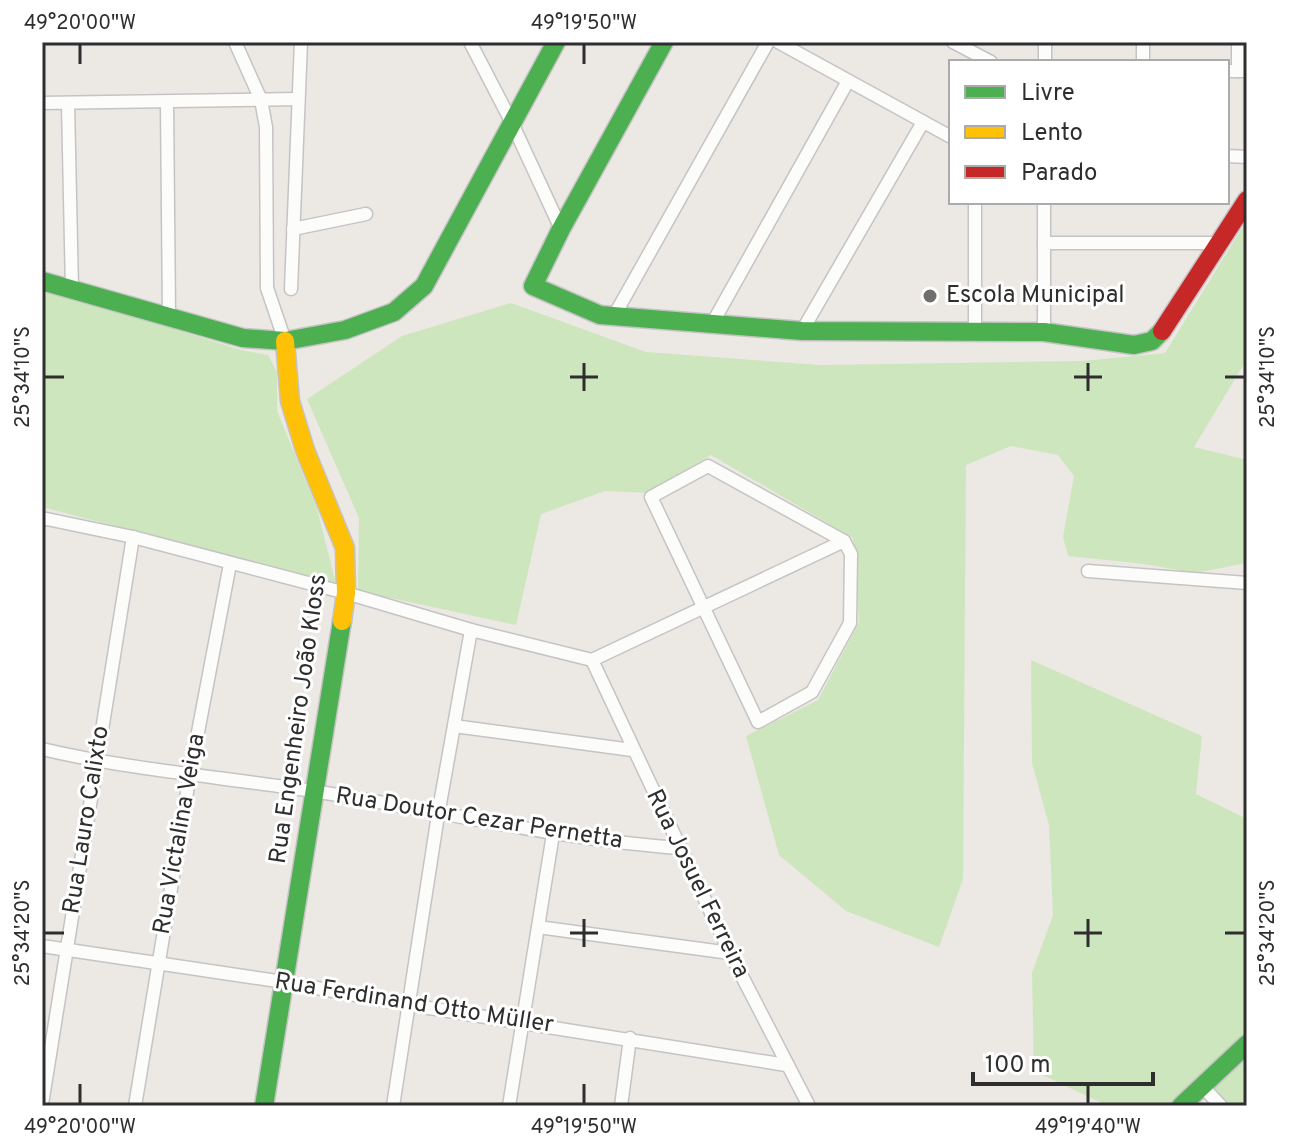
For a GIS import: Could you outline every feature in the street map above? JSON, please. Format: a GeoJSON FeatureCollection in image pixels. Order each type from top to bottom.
{"type":"FeatureCollection","features":[{"type":"Feature","properties":{"kind":"street","name":"Rua Engenheiro João Kloss"},"geometry":{"type":"LineString","coordinates":[[235,42],[261,100],[266,127],[267,288],[285,341],[290,401],[305,450],[345,548],[346,593],[264,1106]]}},
{"type":"Feature","properties":{"kind":"street"},"geometry":{"type":"LineString","coordinates":[[291,289],[301,42]]}},
{"type":"Feature","properties":{"kind":"street"},"geometry":{"type":"LineString","coordinates":[[470,42],[561,229]]}},
{"type":"Feature","properties":{"kind":"street"},"geometry":{"type":"LineString","coordinates":[[42,281],[243,338],[285,341],[345,330],[394,312],[424,286],[556,42]]}},
{"type":"Feature","properties":{"kind":"street"},"geometry":{"type":"LineString","coordinates":[[664,42],[533,286],[600,315],[802,331],[1044,332],[1134,345],[1152,341],[1167,326],[1247,200]]}},
{"type":"Feature","properties":{"kind":"street"},"geometry":{"type":"LineString","coordinates":[[614,316],[768,42]]}},
{"type":"Feature","properties":{"kind":"street"},"geometry":{"type":"LineString","coordinates":[[778,42],[949,136]]}},
{"type":"Feature","properties":{"kind":"street"},"geometry":{"type":"LineString","coordinates":[[953,42],[975,52]]}},
{"type":"Feature","properties":{"kind":"street"},"geometry":{"type":"LineString","coordinates":[[1237,71],[1238,42]]}},
{"type":"Feature","properties":{"kind":"street"},"geometry":{"type":"LineString","coordinates":[[712,324],[848,81]]}},
{"type":"Feature","properties":{"kind":"street"},"geometry":{"type":"LineString","coordinates":[[42,103],[298,99]]}},
{"type":"Feature","properties":{"kind":"street"},"geometry":{"type":"LineString","coordinates":[[68,103],[72,291]]}},
{"type":"Feature","properties":{"kind":"street"},"geometry":{"type":"LineString","coordinates":[[167,103],[169,316]]}},
{"type":"Feature","properties":{"kind":"street"},"geometry":{"type":"LineString","coordinates":[[802,331],[923,122]]}},
{"type":"Feature","properties":{"kind":"street"},"geometry":{"type":"LineString","coordinates":[[975,204],[975,332]]}},
{"type":"Feature","properties":{"kind":"street"},"geometry":{"type":"LineString","coordinates":[[1044,204],[1044,332]]}},
{"type":"Feature","properties":{"kind":"street"},"geometry":{"type":"LineString","coordinates":[[293,229],[366,214]]}},
{"type":"Feature","properties":{"kind":"street"},"geometry":{"type":"LineString","coordinates":[[1044,243],[1220,243]]}},
{"type":"Feature","properties":{"kind":"street"},"geometry":{"type":"LineString","coordinates":[[708,466],[844,541],[851,554],[850,623],[812,692],[758,722],[651,497],[708,466]]}},
{"type":"Feature","properties":{"kind":"street"},"geometry":{"type":"LineString","coordinates":[[42,518],[133,537],[592,660],[844,541]]}},
{"type":"Feature","properties":{"kind":"street","name":"Rua Lauro Calixto"},"geometry":{"type":"LineString","coordinates":[[42,1104],[133,537]]}},
{"type":"Feature","properties":{"kind":"street","name":"Rua Victalina Veiga"},"geometry":{"type":"LineString","coordinates":[[135,1106],[190,774],[230,564]]}},
{"type":"Feature","properties":{"kind":"street"},"geometry":{"type":"LineString","coordinates":[[1088,571],[1247,583]]}},
{"type":"Feature","properties":{"kind":"street"},"geometry":{"type":"LineString","coordinates":[[393,1106],[438,815],[471,630]]}},
{"type":"Feature","properties":{"kind":"street","name":"Rua Josuel Ferreira"},"geometry":{"type":"LineString","coordinates":[[592,660],[730,953],[809,1106]]}},
{"type":"Feature","properties":{"kind":"street"},"geometry":{"type":"LineString","coordinates":[[454,726],[632,750]]}},
{"type":"Feature","properties":{"kind":"street","name":"Rua Doutor Cezar Pernetta"},"geometry":{"type":"LineString","coordinates":[[42,749],[95,762],[315,792],[553,834],[611,843],[680,848]]}},
{"type":"Feature","properties":{"kind":"street"},"geometry":{"type":"LineString","coordinates":[[509,1106],[553,834]]}},
{"type":"Feature","properties":{"kind":"street"},"geometry":{"type":"LineString","coordinates":[[538,927],[730,953]]}},
{"type":"Feature","properties":{"kind":"street","name":"Rua Ferdinand Otto Müller"},"geometry":{"type":"LineString","coordinates":[[42,946],[284,982],[786,1065]]}},
{"type":"Feature","properties":{"kind":"street"},"geometry":{"type":"LineString","coordinates":[[621,1106],[630,1038]]}},
{"type":"Feature","properties":{"kind":"street"},"geometry":{"type":"LineString","coordinates":[[1181,1106],[1247,1044]]}},
{"type":"Feature","properties":{"kind":"street"},"geometry":{"type":"LineString","coordinates":[[1202,1086],[1220,1105]]}},
{"type":"Feature","properties":{"kind":"green space"},"geometry":{"type":"Polygon","coordinates":[[[1247,220],[1247,359],[1194,447],[1247,460],[1247,563],[1195,573],[1068,556],[1063,537],[1074,476],[1058,455],[1011,446],[966,465],[963,879],[939,947],[846,911],[779,855],[746,736],[818,700],[859,622],[853,538],[711,455],[649,493],[605,491],[541,514],[516,625],[358,591],[359,518],[307,399],[402,336],[511,303],[646,352],[820,365],[1082,361],[1165,353],[1247,220]]]}},
{"type":"Feature","properties":{"kind":"green space"},"geometry":{"type":"Polygon","coordinates":[[[42,288],[241,350],[268,355],[277,372],[277,411],[317,508],[336,584],[42,507],[42,288]]]}},
{"type":"Feature","properties":{"kind":"green space"},"geometry":{"type":"Polygon","coordinates":[[[1031,660],[1202,736],[1196,794],[1247,819],[1247,1106],[1228,1106],[1206,1082],[1172,1106],[1108,1106],[1034,1071],[1032,973],[1053,915],[1049,825],[1032,763],[1031,660]]]}},
{"type":"Feature","properties":{"kind":"traffic: fast"},"geometry":{"type":"LineString","coordinates":[[42,281],[243,338],[285,341],[345,330],[394,312],[424,286],[556,42]]}},
{"type":"Feature","properties":{"kind":"traffic: fast"},"geometry":{"type":"LineString","coordinates":[[664,42],[533,286],[600,315],[802,331],[1044,332],[1134,345],[1152,341],[1162,331]]}},
{"type":"Feature","properties":{"kind":"traffic: fast"},"geometry":{"type":"LineString","coordinates":[[264,1106],[342,621]]}},
{"type":"Feature","properties":{"kind":"traffic: fast"},"geometry":{"type":"LineString","coordinates":[[1181,1106],[1247,1044]]}},
{"type":"Feature","properties":{"kind":"traffic: slow"},"geometry":{"type":"LineString","coordinates":[[285,341],[290,401],[305,450],[345,548],[346,593],[342,621]]}},
{"type":"Feature","properties":{"kind":"traffic: jam"},"geometry":{"type":"LineString","coordinates":[[1162,331],[1247,200]]}},
{"type":"Feature","properties":{"kind":"place","name":"Escola Municipal"},"geometry":{"type":"Point","coordinates":[930,296]}}]}
